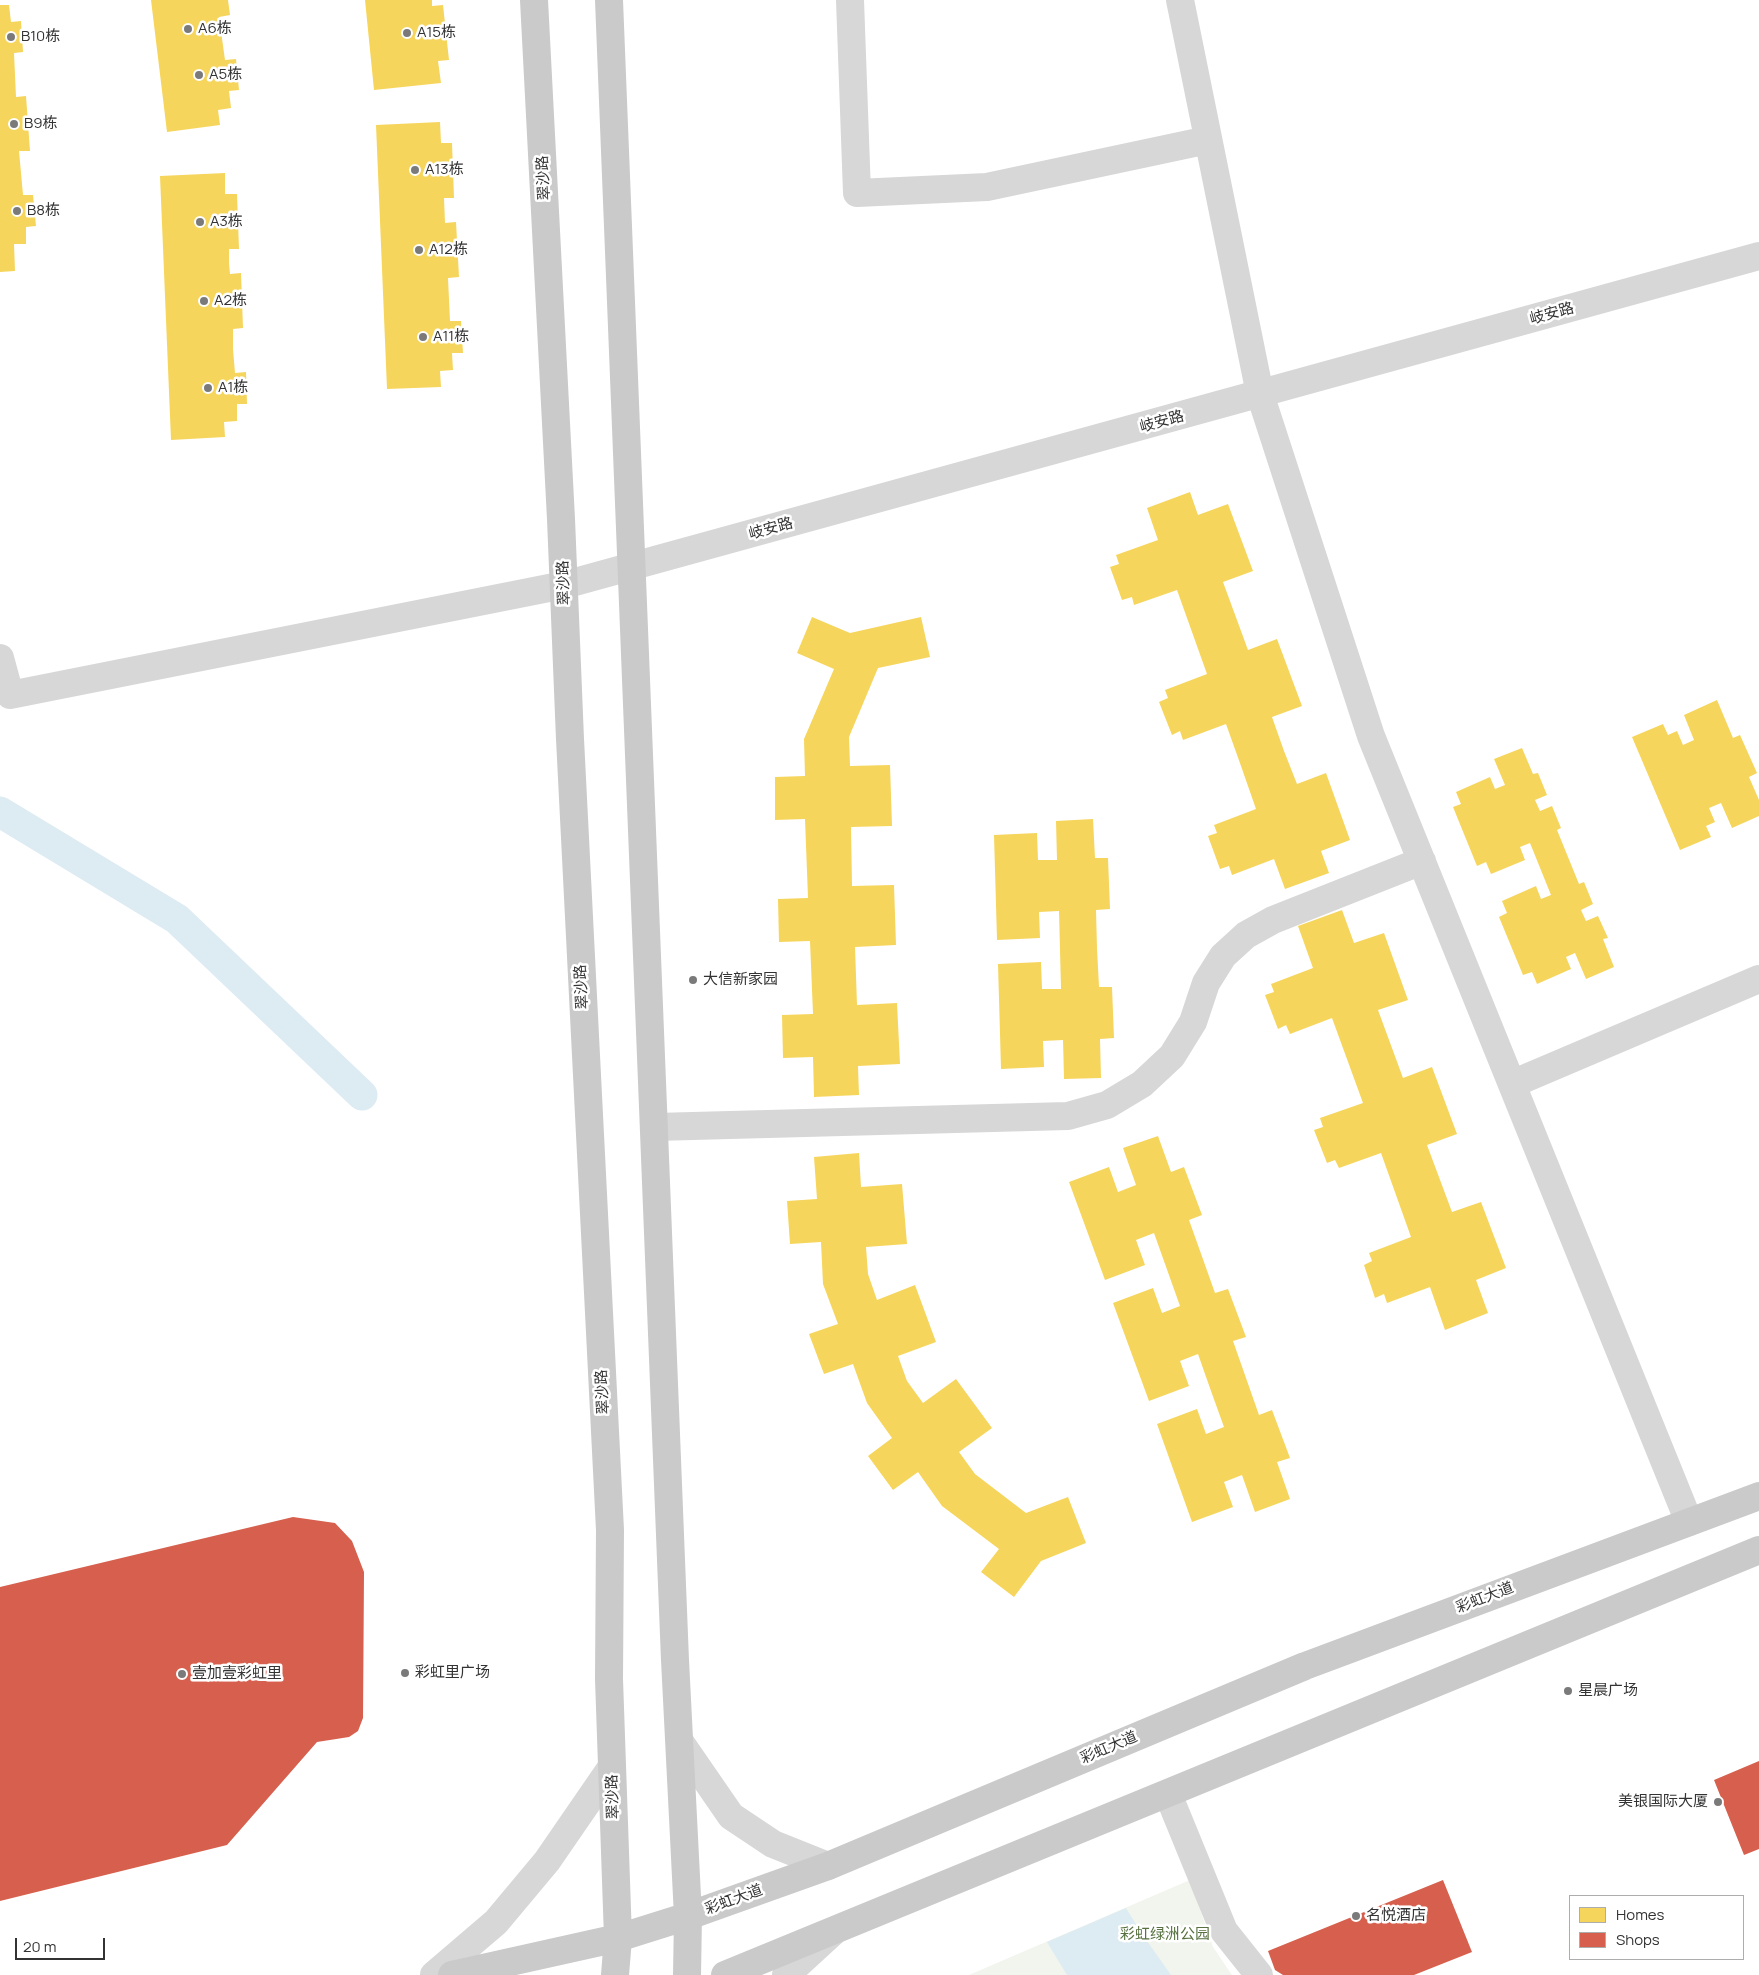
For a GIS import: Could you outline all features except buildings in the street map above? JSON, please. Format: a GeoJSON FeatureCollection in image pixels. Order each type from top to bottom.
{"type":"FeatureCollection","features":[{"type":"Feature","properties":{"kind":"main road","name":"翠沙路"},"geometry":{"type":"LineString","coordinates":[[534,0],[610,1530],[609,1679],[618,1938],[615,1975]]}},
{"type":"Feature","properties":{"kind":"main road"},"geometry":{"type":"LineString","coordinates":[[609,0],[675,1660],[688,1916],[687,1975]]}},
{"type":"Feature","properties":{"kind":"main road","name":"彩虹大道"},"geometry":{"type":"LineString","coordinates":[[452,1975],[618,1938],[688,1916],[828,1866],[1305,1666],[1759,1496]]}},
{"type":"Feature","properties":{"kind":"main road"},"geometry":{"type":"LineString","coordinates":[[724,1975],[1759,1550]]}},
{"type":"Feature","properties":{"kind":"street"},"geometry":{"type":"LineString","coordinates":[[850,0],[857,192],[987,187],[1208,140]]}},
{"type":"Feature","properties":{"kind":"street"},"geometry":{"type":"LineString","coordinates":[[1180,0],[1260,394],[1371,736],[1689,1522]]}},
{"type":"Feature","properties":{"kind":"street","name":"岐安路"},"geometry":{"type":"LineString","coordinates":[[0,658],[10,695],[564,586],[1759,256]]}},
{"type":"Feature","properties":{"kind":"street"},"geometry":{"type":"LineString","coordinates":[[654,1127],[1068,1116],[1107,1105],[1142,1084],[1172,1056],[1193,1022],[1206,983],[1223,956],[1246,934],[1273,920],[1422,861]]}},
{"type":"Feature","properties":{"kind":"street"},"geometry":{"type":"LineString","coordinates":[[1512,1084],[1759,979]]}},
{"type":"Feature","properties":{"kind":"street"},"geometry":{"type":"LineString","coordinates":[[680,1742],[731,1816],[774,1844],[828,1866]]}},
{"type":"Feature","properties":{"kind":"street"},"geometry":{"type":"LineString","coordinates":[[434,1975],[496,1922],[547,1861],[612,1768]]}},
{"type":"Feature","properties":{"kind":"street"},"geometry":{"type":"LineString","coordinates":[[1168,1794],[1224,1931],[1259,1975]]}},
{"type":"Feature","properties":{"kind":"street"},"geometry":{"type":"LineString","coordinates":[[786,1975],[834,1931]]}},
{"type":"Feature","properties":{"kind":"green space","name":"彩虹绿洲公园"},"geometry":{"type":"Polygon","coordinates":[[[1190,1880],[1213,1947],[1232,1975],[969,1975],[1190,1880]]]}},
{"type":"Feature","properties":{"kind":"shaded area"},"geometry":{"type":"Polygon","coordinates":[[[1126,1908],[1171,1975],[1067,1975],[1047,1942],[1126,1908]]]}},
{"type":"Feature","properties":{"kind":"waterway"},"geometry":{"type":"LineString","coordinates":[[0,812],[177,919],[362,1095]]}},
{"type":"Feature","properties":{"kind":"place","name":"A6栋"},"geometry":{"type":"Point","coordinates":[188,29]}},
{"type":"Feature","properties":{"kind":"place","name":"A15栋"},"geometry":{"type":"Point","coordinates":[407,33]}},
{"type":"Feature","properties":{"kind":"place","name":"B10栋"},"geometry":{"type":"Point","coordinates":[11,37]}},
{"type":"Feature","properties":{"kind":"place","name":"A5栋"},"geometry":{"type":"Point","coordinates":[199,75]}},
{"type":"Feature","properties":{"kind":"place","name":"B9栋"},"geometry":{"type":"Point","coordinates":[14,124]}},
{"type":"Feature","properties":{"kind":"place","name":"A13栋"},"geometry":{"type":"Point","coordinates":[415,170]}},
{"type":"Feature","properties":{"kind":"place","name":"B8栋"},"geometry":{"type":"Point","coordinates":[17,211]}},
{"type":"Feature","properties":{"kind":"place","name":"A3栋"},"geometry":{"type":"Point","coordinates":[200,222]}},
{"type":"Feature","properties":{"kind":"place","name":"A12栋"},"geometry":{"type":"Point","coordinates":[419,250]}},
{"type":"Feature","properties":{"kind":"place","name":"A2栋"},"geometry":{"type":"Point","coordinates":[204,301]}},
{"type":"Feature","properties":{"kind":"place","name":"A11栋"},"geometry":{"type":"Point","coordinates":[423,337]}},
{"type":"Feature","properties":{"kind":"place","name":"A1栋"},"geometry":{"type":"Point","coordinates":[208,388]}},
{"type":"Feature","properties":{"kind":"place","name":"大信新家园"},"geometry":{"type":"Point","coordinates":[693,980]}},
{"type":"Feature","properties":{"kind":"place","name":"彩虹里广场"},"geometry":{"type":"Point","coordinates":[405,1673]}},
{"type":"Feature","properties":{"kind":"place","name":"壹加壹彩虹里"},"geometry":{"type":"Point","coordinates":[182,1674]}},
{"type":"Feature","properties":{"kind":"place","name":"星晨广场"},"geometry":{"type":"Point","coordinates":[1568,1691]}},
{"type":"Feature","properties":{"kind":"place","name":"美银国际大厦"},"geometry":{"type":"Point","coordinates":[1718,1802]}},
{"type":"Feature","properties":{"kind":"place","name":"名悦酒店"},"geometry":{"type":"Point","coordinates":[1356,1916]}}]}
